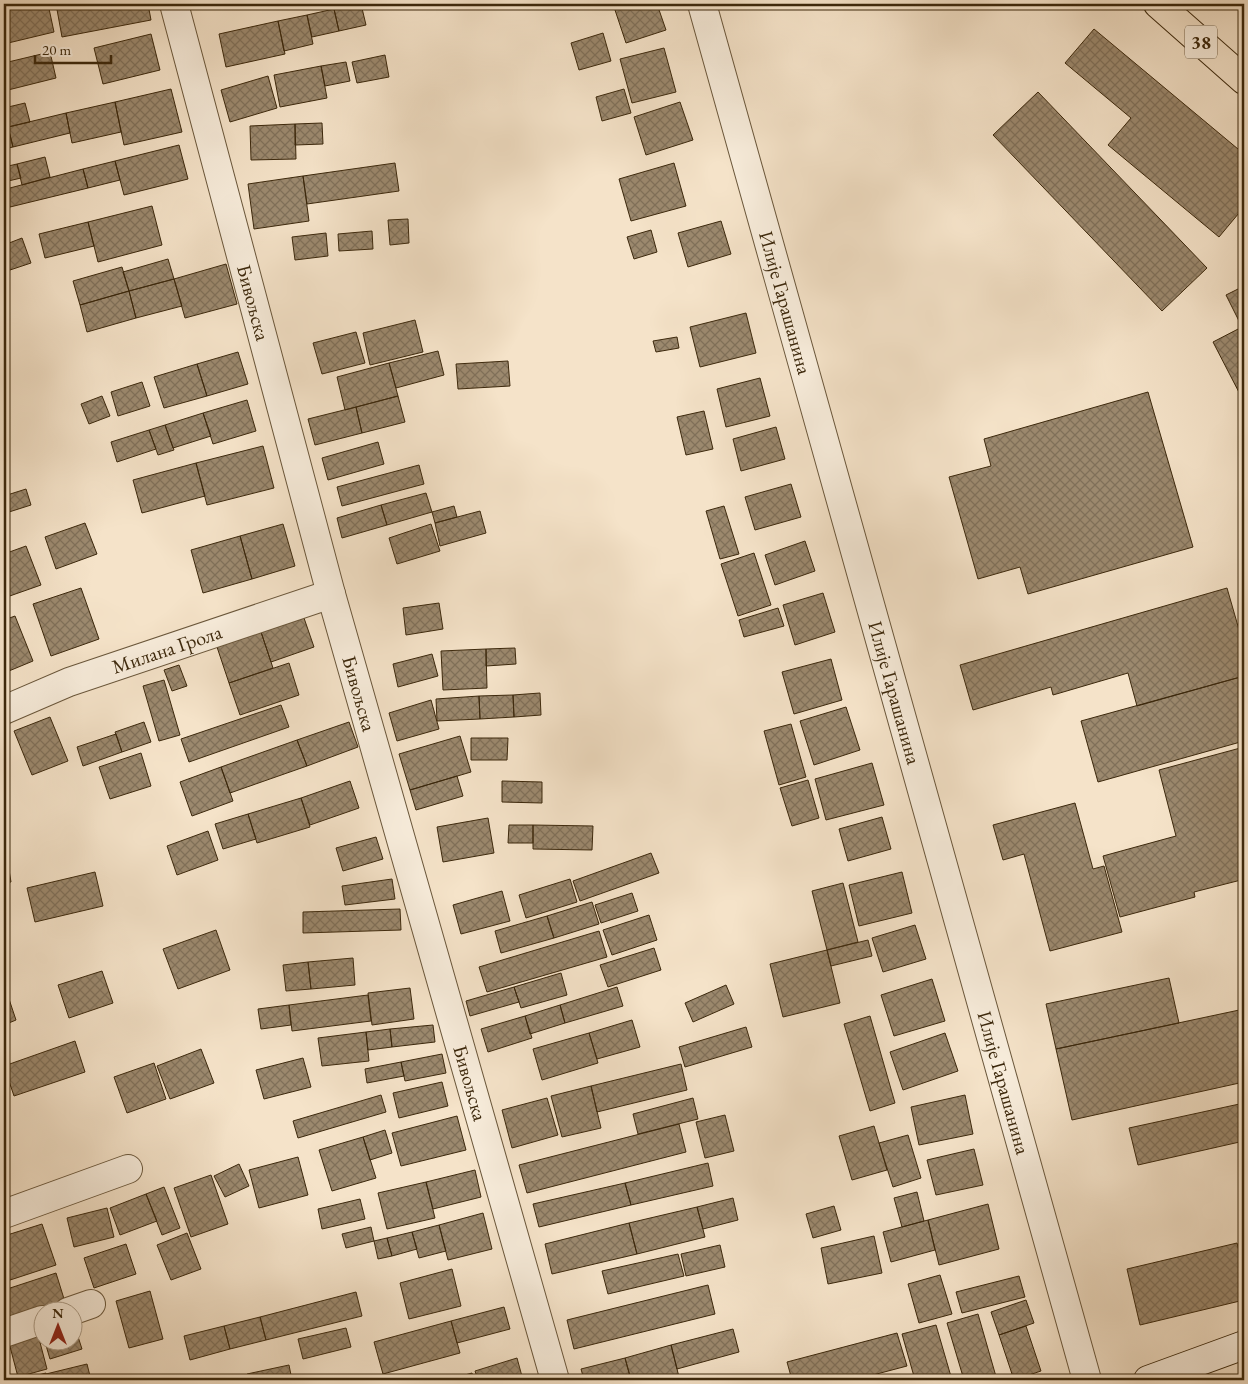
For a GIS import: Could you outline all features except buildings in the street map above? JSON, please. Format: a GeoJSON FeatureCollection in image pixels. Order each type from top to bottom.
{"type":"FeatureCollection","features":[{"type":"Feature","properties":{"kind":"main road","name":"38"},"geometry":{"type":"LineString","coordinates":[[1158,4],[1244,80]]}},
{"type":"Feature","properties":{"kind":"street","name":"Бивољска"},"geometry":{"type":"LineString","coordinates":[[174,4],[331,594],[555,1380]]}},
{"type":"Feature","properties":{"kind":"street","name":"Илије Гарашанина"},"geometry":{"type":"LineString","coordinates":[[702,4],[1087,1380]]}},
{"type":"Feature","properties":{"kind":"street","name":"Милана Грола"},"geometry":{"type":"LineString","coordinates":[[4,710],[69,682],[331,594]]}},
{"type":"Feature","properties":{"kind":"street"},"geometry":{"type":"LineString","coordinates":[[4,1214],[128,1170]]}},
{"type":"Feature","properties":{"kind":"street"},"geometry":{"type":"LineString","coordinates":[[4,1333],[32,1323]]}},
{"type":"Feature","properties":{"kind":"street"},"geometry":{"type":"LineString","coordinates":[[1148,1380],[1244,1345]]}}]}
